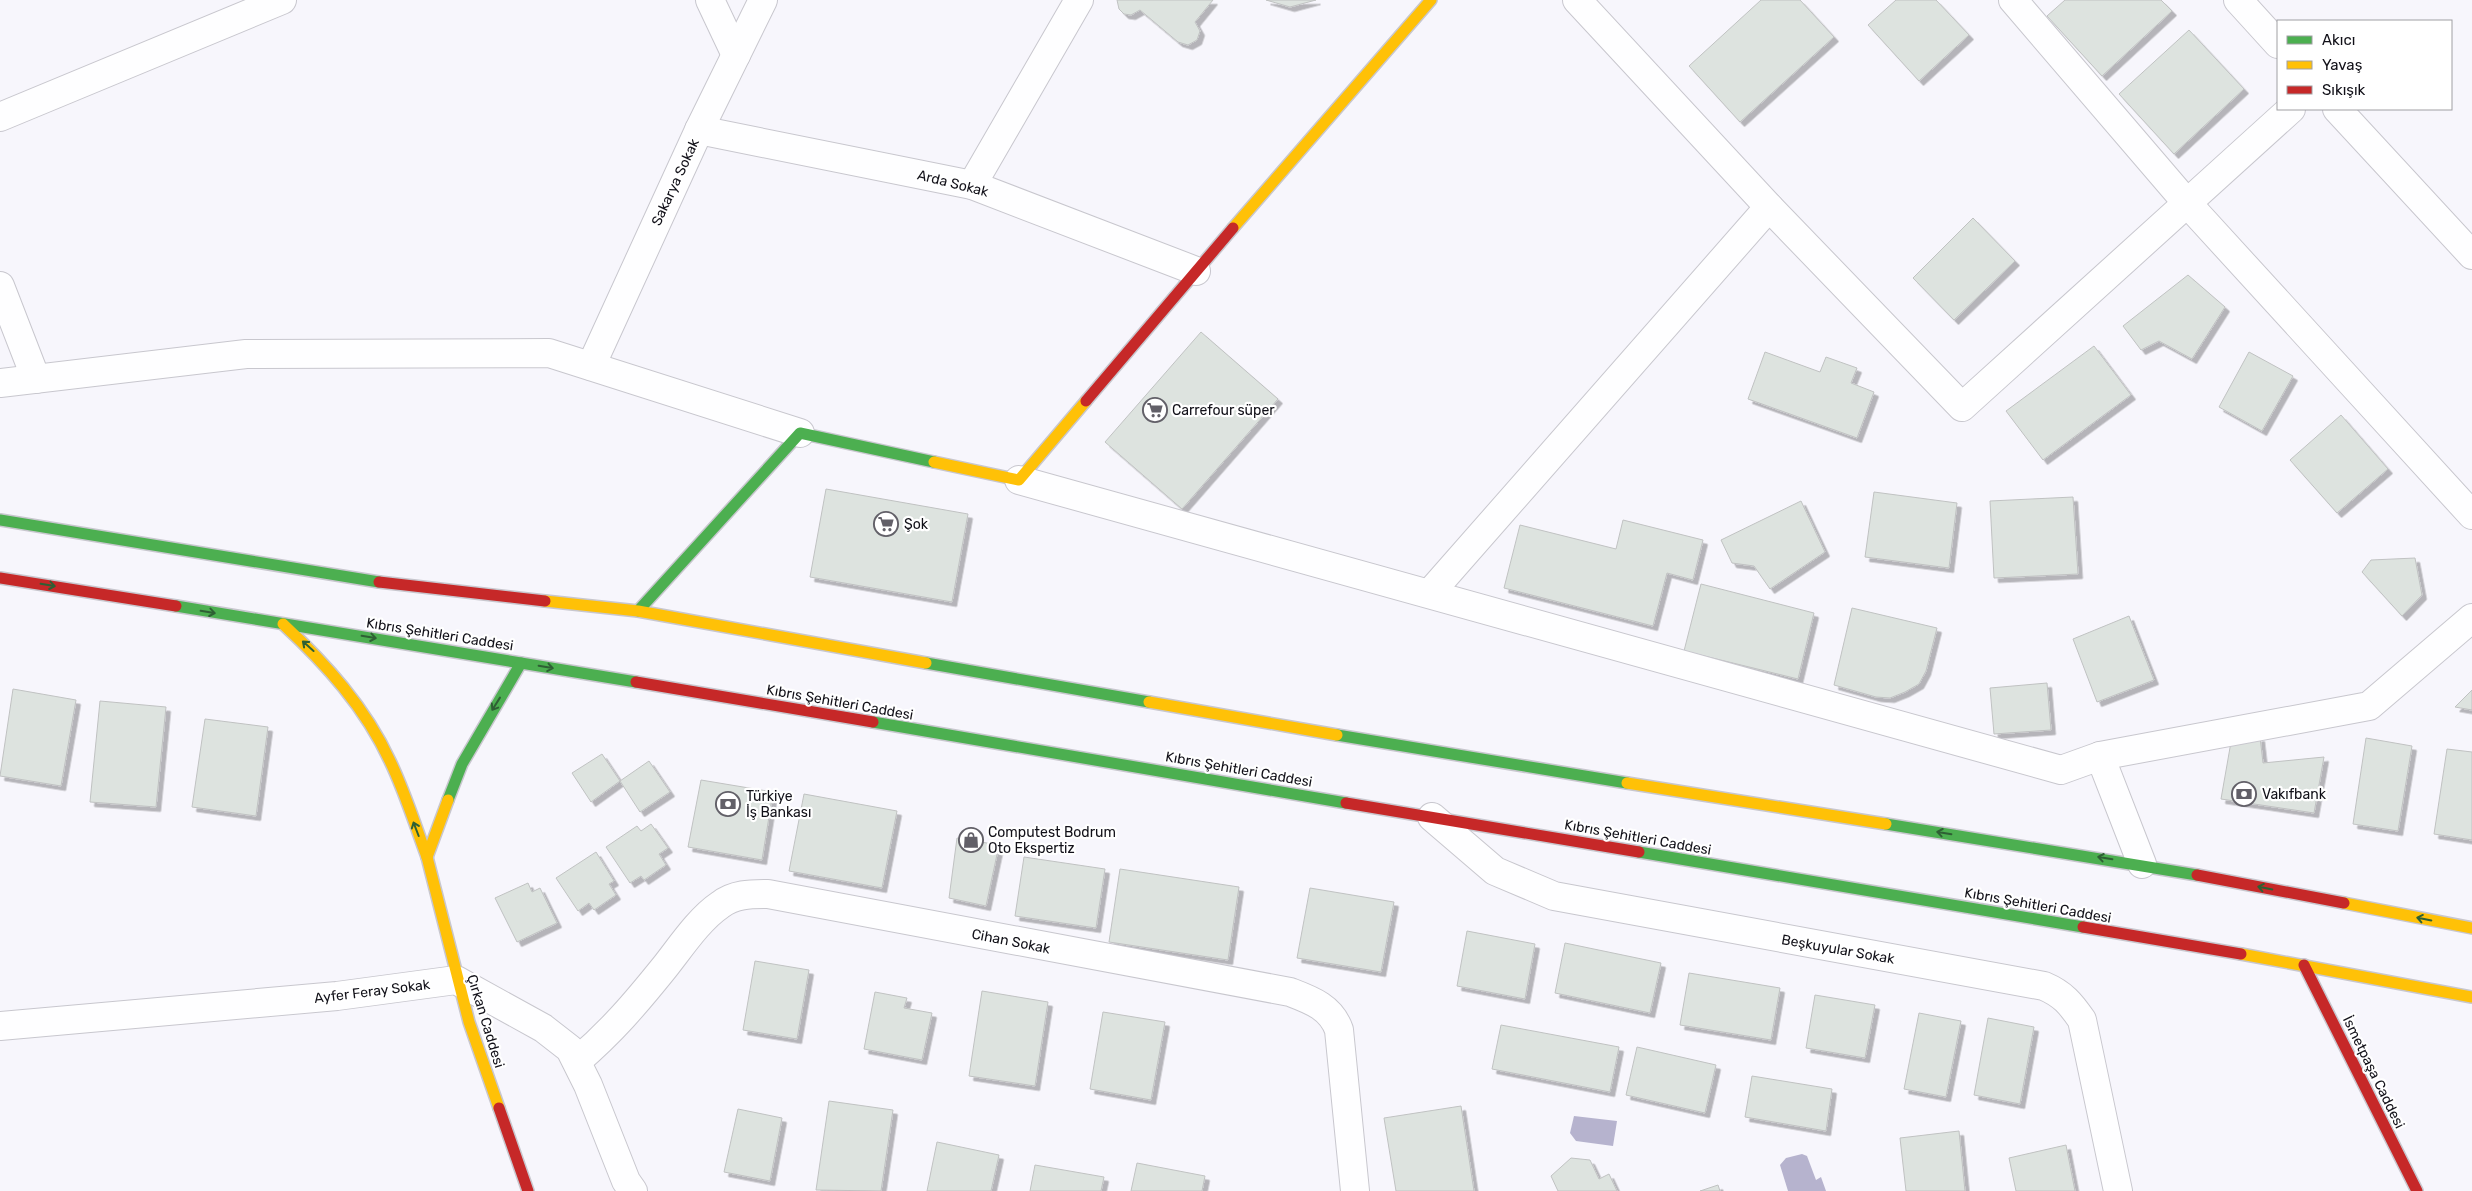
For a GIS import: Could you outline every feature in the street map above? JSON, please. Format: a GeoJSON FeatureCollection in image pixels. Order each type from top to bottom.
{"type":"FeatureCollection","features":[{"type":"Feature","properties":{"kind":"main road"},"geometry":{"type":"LineString","coordinates":[[638,611],[800,432],[1019,480],[1431,0]]}},
{"type":"Feature","properties":{"kind":"main road"},"geometry":{"type":"LineString","coordinates":[[0,520],[417,588],[638,611],[736,630],[1484,761],[2142,864],[2472,928]]}},
{"type":"Feature","properties":{"kind":"main road","name":"Kıbrıs Şehitleri Caddesi"},"geometry":{"type":"LineString","coordinates":[[0,578],[521,662],[2304,965],[2472,997]]}},
{"type":"Feature","properties":{"kind":"main road","name":"Çırkan Caddesi"},"geometry":{"type":"LineString","coordinates":[[283,624],[320,657],[363,713],[390,761],[426,857],[456,980],[482,1062],[528,1191]]}},
{"type":"Feature","properties":{"kind":"main road"},"geometry":{"type":"LineString","coordinates":[[426,857],[462,764],[521,662]]}},
{"type":"Feature","properties":{"kind":"main road","name":"İsmetpaşa Caddesi"},"geometry":{"type":"LineString","coordinates":[[2304,965],[2417,1191]]}},
{"type":"Feature","properties":{"kind":"street"},"geometry":{"type":"LineString","coordinates":[[0,117],[282,0]]}},
{"type":"Feature","properties":{"kind":"street"},"geometry":{"type":"LineString","coordinates":[[710,0],[736,55]]}},
{"type":"Feature","properties":{"kind":"street","name":"Sakarya Sokak"},"geometry":{"type":"LineString","coordinates":[[591,366],[699,130],[763,0]]}},
{"type":"Feature","properties":{"kind":"street"},"geometry":{"type":"LineString","coordinates":[[972,185],[1079,0]]}},
{"type":"Feature","properties":{"kind":"street"},"geometry":{"type":"LineString","coordinates":[[1577,0],[1769,207],[1962,406],[2291,110]]}},
{"type":"Feature","properties":{"kind":"street"},"geometry":{"type":"LineString","coordinates":[[2013,0],[2187,203],[2472,515]]}},
{"type":"Feature","properties":{"kind":"street"},"geometry":{"type":"LineString","coordinates":[[2238,0],[2277,43]]}},
{"type":"Feature","properties":{"kind":"street"},"geometry":{"type":"LineString","coordinates":[[2338,110],[2472,255]]}},
{"type":"Feature","properties":{"kind":"street","name":"Arda Sokak"},"geometry":{"type":"LineString","coordinates":[[699,130],[972,185],[1196,272]]}},
{"type":"Feature","properties":{"kind":"street"},"geometry":{"type":"LineString","coordinates":[[1430,593],[1769,207]]}},
{"type":"Feature","properties":{"kind":"street"},"geometry":{"type":"LineString","coordinates":[[0,286],[36,379]]}},
{"type":"Feature","properties":{"kind":"street"},"geometry":{"type":"LineString","coordinates":[[0,383],[246,354],[549,353],[800,432]]}},
{"type":"Feature","properties":{"kind":"street"},"geometry":{"type":"LineString","coordinates":[[1019,480],[2061,770],[2100,756],[2370,706],[2472,618]]}},
{"type":"Feature","properties":{"kind":"street"},"geometry":{"type":"LineString","coordinates":[[2100,756],[2142,864]]}},
{"type":"Feature","properties":{"kind":"street","name":"Beşkuyular Sokak"},"geometry":{"type":"LineString","coordinates":[[1432,817],[1495,871],[1554,896],[2044,986],[2058,992],[2071,1003],[2082,1020],[2118,1191]]}},
{"type":"Feature","properties":{"kind":"street","name":"Cihan Sokak"},"geometry":{"type":"LineString","coordinates":[[577,1061],[622,1020],[693,932],[719,905],[734,897],[750,894],[768,894],[1290,992],[1314,1001],[1336,1021],[1339,1030],[1355,1191]]}},
{"type":"Feature","properties":{"kind":"street"},"geometry":{"type":"LineString","coordinates":[[456,980],[557,1037],[570,1049],[577,1061],[626,1180],[633,1191]]}},
{"type":"Feature","properties":{"kind":"street","name":"Ayfer Feray Sokak"},"geometry":{"type":"LineString","coordinates":[[0,1026],[337,996],[456,980]]}},
{"type":"Feature","properties":{"kind":"shaded area"},"geometry":{"type":"Polygon","coordinates":[[[1574,1116],[1617,1121],[1613,1146],[1576,1141],[1570,1133],[1574,1116]]]}},
{"type":"Feature","properties":{"kind":"shaded area"},"geometry":{"type":"Polygon","coordinates":[[[1802,1154],[1807,1156],[1816,1180],[1821,1177],[1826,1191],[1788,1191],[1780,1165],[1786,1158],[1802,1154]]]}},
{"type":"Feature","properties":{"kind":"building"},"geometry":{"type":"Polygon","coordinates":[[[1117,0],[1213,0],[1195,22],[1200,31],[1197,40],[1188,45],[1178,42],[1140,10],[1131,15],[1124,14],[1119,9],[1117,0]]]}},
{"type":"Feature","properties":{"kind":"building"},"geometry":{"type":"Polygon","coordinates":[[[1266,0],[1316,0],[1290,7],[1266,0]]]}},
{"type":"Feature","properties":{"kind":"building"},"geometry":{"type":"Polygon","coordinates":[[[1761,0],[1800,0],[1834,37],[1740,122],[1689,66],[1761,0]]]}},
{"type":"Feature","properties":{"kind":"building"},"geometry":{"type":"Polygon","coordinates":[[[1896,0],[1936,0],[1969,35],[1919,81],[1868,25],[1896,0]]]}},
{"type":"Feature","properties":{"kind":"building"},"geometry":{"type":"Polygon","coordinates":[[[2065,0],[2161,0],[2172,11],[2102,76],[2047,16],[2065,0]]]}},
{"type":"Feature","properties":{"kind":"building"},"geometry":{"type":"Polygon","coordinates":[[[2189,30],[2244,89],[2174,154],[2119,94],[2189,30]]]}},
{"type":"Feature","properties":{"kind":"building"},"geometry":{"type":"Polygon","coordinates":[[[1973,218],[2015,261],[1954,320],[1913,278],[1973,218]]]}},
{"type":"Feature","properties":{"kind":"building"},"geometry":{"type":"Polygon","coordinates":[[[2188,275],[2225,307],[2192,359],[2159,341],[2141,350],[2123,326],[2188,275]]]}},
{"type":"Feature","properties":{"kind":"building"},"geometry":{"type":"Polygon","coordinates":[[[1201,332],[1278,399],[1182,509],[1105,442],[1201,332]]]}},
{"type":"Feature","properties":{"kind":"building"},"geometry":{"type":"Polygon","coordinates":[[[2094,346],[2131,395],[2043,460],[2006,411],[2094,346]]]}},
{"type":"Feature","properties":{"kind":"building"},"geometry":{"type":"Polygon","coordinates":[[[1765,352],[1820,372],[1826,357],[1857,368],[1851,383],[1874,392],[1857,438],[1748,399],[1765,352]]]}},
{"type":"Feature","properties":{"kind":"building"},"geometry":{"type":"Polygon","coordinates":[[[2249,352],[2293,376],[2262,431],[2219,407],[2249,352]]]}},
{"type":"Feature","properties":{"kind":"building"},"geometry":{"type":"Polygon","coordinates":[[[2341,415],[2388,469],[2337,513],[2290,460],[2341,415]]]}},
{"type":"Feature","properties":{"kind":"building"},"geometry":{"type":"Polygon","coordinates":[[[826,489],[968,514],[952,602],[810,577],[826,489]]]}},
{"type":"Feature","properties":{"kind":"building"},"geometry":{"type":"Polygon","coordinates":[[[1874,492],[1957,503],[1949,568],[1865,557],[1874,492]]]}},
{"type":"Feature","properties":{"kind":"building"},"geometry":{"type":"Polygon","coordinates":[[[2073,497],[2078,574],[1994,578],[1990,501],[2073,497]]]}},
{"type":"Feature","properties":{"kind":"building"},"geometry":{"type":"Polygon","coordinates":[[[1801,501],[1825,552],[1770,589],[1754,566],[1732,563],[1721,540],[1801,501]]]}},
{"type":"Feature","properties":{"kind":"building"},"geometry":{"type":"Polygon","coordinates":[[[1623,520],[1703,540],[1693,580],[1667,573],[1653,626],[1504,588],[1520,525],[1616,549],[1623,520]]]}},
{"type":"Feature","properties":{"kind":"building"},"geometry":{"type":"Polygon","coordinates":[[[2415,558],[2422,595],[2402,616],[2362,572],[2371,560],[2415,558]]]}},
{"type":"Feature","properties":{"kind":"building"},"geometry":{"type":"Polygon","coordinates":[[[1701,584],[1814,613],[1798,679],[1684,651],[1701,584]]]}},
{"type":"Feature","properties":{"kind":"building"},"geometry":{"type":"Polygon","coordinates":[[[1852,608],[1937,628],[1926,671],[1919,684],[1890,698],[1876,697],[1834,685],[1852,608]]]}},
{"type":"Feature","properties":{"kind":"building"},"geometry":{"type":"Polygon","coordinates":[[[2129,616],[2154,680],[2097,702],[2073,639],[2129,616]]]}},
{"type":"Feature","properties":{"kind":"building"},"geometry":{"type":"Polygon","coordinates":[[[2047,683],[2051,730],[1994,734],[1990,688],[2047,683]]]}},
{"type":"Feature","properties":{"kind":"building"},"geometry":{"type":"Polygon","coordinates":[[[13,689],[76,700],[61,786],[0,776],[13,689]]]}},
{"type":"Feature","properties":{"kind":"building"},"geometry":{"type":"Polygon","coordinates":[[[2472,690],[2472,710],[2455,707],[2472,690]]]}},
{"type":"Feature","properties":{"kind":"building"},"geometry":{"type":"Polygon","coordinates":[[[100,701],[166,707],[156,807],[90,802],[100,701]]]}},
{"type":"Feature","properties":{"kind":"building"},"geometry":{"type":"Polygon","coordinates":[[[205,719],[268,727],[256,816],[192,807],[205,719]]]}},
{"type":"Feature","properties":{"kind":"building"},"geometry":{"type":"Polygon","coordinates":[[[2260,737],[2263,763],[2324,757],[2314,813],[2221,799],[2231,742],[2260,737]]]}},
{"type":"Feature","properties":{"kind":"building"},"geometry":{"type":"Polygon","coordinates":[[[2366,738],[2412,746],[2398,831],[2353,824],[2366,738]]]}},
{"type":"Feature","properties":{"kind":"building"},"geometry":{"type":"Polygon","coordinates":[[[2447,749],[2472,752],[2472,840],[2434,834],[2447,749]]]}},
{"type":"Feature","properties":{"kind":"building"},"geometry":{"type":"Polygon","coordinates":[[[602,754],[620,781],[591,802],[572,773],[602,754]]]}},
{"type":"Feature","properties":{"kind":"building"},"geometry":{"type":"Polygon","coordinates":[[[649,761],[670,792],[640,812],[620,781],[649,761]]]}},
{"type":"Feature","properties":{"kind":"building"},"geometry":{"type":"Polygon","coordinates":[[[701,780],[773,792],[762,860],[688,847],[701,780]]]}},
{"type":"Feature","properties":{"kind":"building"},"geometry":{"type":"Polygon","coordinates":[[[804,794],[897,811],[882,888],[789,871],[804,794]]]}},
{"type":"Feature","properties":{"kind":"building"},"geometry":{"type":"Polygon","coordinates":[[[651,824],[668,848],[659,854],[666,865],[644,880],[641,876],[630,883],[606,847],[637,826],[641,831],[651,824]]]}},
{"type":"Feature","properties":{"kind":"building"},"geometry":{"type":"Polygon","coordinates":[[[957,838],[999,845],[986,906],[949,898],[957,838]]]}},
{"type":"Feature","properties":{"kind":"building"},"geometry":{"type":"Polygon","coordinates":[[[596,852],[614,881],[609,884],[616,895],[594,910],[589,903],[578,911],[556,878],[596,852]]]}},
{"type":"Feature","properties":{"kind":"building"},"geometry":{"type":"Polygon","coordinates":[[[1024,857],[1105,869],[1096,928],[1015,916],[1024,857]]]}},
{"type":"Feature","properties":{"kind":"building"},"geometry":{"type":"Polygon","coordinates":[[[1120,869],[1239,887],[1228,960],[1109,942],[1120,869]]]}},
{"type":"Feature","properties":{"kind":"building"},"geometry":{"type":"Polygon","coordinates":[[[528,883],[532,892],[540,888],[557,923],[517,942],[495,898],[528,883]]]}},
{"type":"Feature","properties":{"kind":"building"},"geometry":{"type":"Polygon","coordinates":[[[1310,888],[1394,902],[1381,972],[1297,958],[1310,888]]]}},
{"type":"Feature","properties":{"kind":"building"},"geometry":{"type":"Polygon","coordinates":[[[1467,931],[1535,944],[1525,999],[1457,986],[1467,931]]]}},
{"type":"Feature","properties":{"kind":"building"},"geometry":{"type":"Polygon","coordinates":[[[1565,943],[1661,963],[1650,1013],[1555,993],[1565,943]]]}},
{"type":"Feature","properties":{"kind":"building"},"geometry":{"type":"Polygon","coordinates":[[[755,961],[809,970],[797,1039],[743,1030],[755,961]]]}},
{"type":"Feature","properties":{"kind":"building"},"geometry":{"type":"Polygon","coordinates":[[[1689,973],[1780,988],[1771,1040],[1680,1025],[1689,973]]]}},
{"type":"Feature","properties":{"kind":"building"},"geometry":{"type":"Polygon","coordinates":[[[982,991],[1048,1002],[1035,1086],[969,1076],[982,991]]]}},
{"type":"Feature","properties":{"kind":"building"},"geometry":{"type":"Polygon","coordinates":[[[875,992],[907,998],[904,1008],[932,1013],[922,1060],[864,1049],[875,992]]]}},
{"type":"Feature","properties":{"kind":"building"},"geometry":{"type":"Polygon","coordinates":[[[1815,995],[1875,1005],[1865,1058],[1806,1048],[1815,995]]]}},
{"type":"Feature","properties":{"kind":"building"},"geometry":{"type":"Polygon","coordinates":[[[1103,1012],[1165,1022],[1151,1100],[1090,1089],[1103,1012]]]}},
{"type":"Feature","properties":{"kind":"building"},"geometry":{"type":"Polygon","coordinates":[[[1919,1013],[1961,1021],[1946,1097],[1904,1089],[1919,1013]]]}},
{"type":"Feature","properties":{"kind":"building"},"geometry":{"type":"Polygon","coordinates":[[[1988,1018],[2034,1027],[2020,1104],[1974,1095],[1988,1018]]]}},
{"type":"Feature","properties":{"kind":"building"},"geometry":{"type":"Polygon","coordinates":[[[1501,1025],[1619,1047],[1610,1092],[1492,1069],[1501,1025]]]}},
{"type":"Feature","properties":{"kind":"building"},"geometry":{"type":"Polygon","coordinates":[[[1637,1047],[1716,1065],[1705,1113],[1626,1095],[1637,1047]]]}},
{"type":"Feature","properties":{"kind":"building"},"geometry":{"type":"Polygon","coordinates":[[[1752,1076],[1832,1089],[1826,1131],[1745,1117],[1752,1076]]]}},
{"type":"Feature","properties":{"kind":"building"},"geometry":{"type":"Polygon","coordinates":[[[829,1101],[893,1110],[881,1191],[816,1190],[829,1101]]]}},
{"type":"Feature","properties":{"kind":"building"},"geometry":{"type":"Polygon","coordinates":[[[1461,1106],[1474,1191],[1396,1191],[1384,1118],[1461,1106]]]}},
{"type":"Feature","properties":{"kind":"building"},"geometry":{"type":"Polygon","coordinates":[[[738,1109],[782,1118],[770,1181],[724,1172],[738,1109]]]}},
{"type":"Feature","properties":{"kind":"building"},"geometry":{"type":"Polygon","coordinates":[[[1959,1131],[1965,1191],[1906,1191],[1900,1138],[1959,1131]]]}},
{"type":"Feature","properties":{"kind":"building"},"geometry":{"type":"Polygon","coordinates":[[[937,1142],[999,1155],[991,1191],[927,1191],[937,1142]]]}},
{"type":"Feature","properties":{"kind":"building"},"geometry":{"type":"Polygon","coordinates":[[[2066,1145],[2075,1191],[2016,1191],[2009,1158],[2066,1145]]]}},
{"type":"Feature","properties":{"kind":"building"},"geometry":{"type":"Polygon","coordinates":[[[1571,1158],[1590,1160],[1599,1179],[1609,1174],[1617,1191],[1558,1191],[1551,1176],[1571,1158]]]}},
{"type":"Feature","properties":{"kind":"building"},"geometry":{"type":"Polygon","coordinates":[[[1137,1163],[1205,1176],[1202,1191],[1131,1191],[1137,1163]]]}},
{"type":"Feature","properties":{"kind":"building"},"geometry":{"type":"Polygon","coordinates":[[[1035,1165],[1104,1177],[1101,1191],[1030,1191],[1035,1165]]]}},
{"type":"Feature","properties":{"kind":"building"},"geometry":{"type":"Polygon","coordinates":[[[1718,1185],[1720,1191],[1700,1191],[1718,1185]]]}},
{"type":"Feature","properties":{"kind":"traffic: fast"},"geometry":{"type":"LineString","coordinates":[[638,611],[800,433],[934,462]]}},
{"type":"Feature","properties":{"kind":"traffic: fast"},"geometry":{"type":"LineString","coordinates":[[0,520],[379,582]]}},
{"type":"Feature","properties":{"kind":"traffic: fast"},"geometry":{"type":"LineString","coordinates":[[176,606],[636,682]]}},
{"type":"Feature","properties":{"kind":"traffic: fast"},"geometry":{"type":"LineString","coordinates":[[448,800],[462,764],[521,663]]}},
{"type":"Feature","properties":{"kind":"traffic: fast"},"geometry":{"type":"LineString","coordinates":[[926,663],[1149,702]]}},
{"type":"Feature","properties":{"kind":"traffic: fast"},"geometry":{"type":"LineString","coordinates":[[873,722],[1346,803]]}},
{"type":"Feature","properties":{"kind":"traffic: fast"},"geometry":{"type":"LineString","coordinates":[[1337,735],[1627,783]]}},
{"type":"Feature","properties":{"kind":"traffic: fast"},"geometry":{"type":"LineString","coordinates":[[1886,824],[2197,875]]}},
{"type":"Feature","properties":{"kind":"traffic: fast"},"geometry":{"type":"LineString","coordinates":[[1639,852],[2083,927]]}},
{"type":"Feature","properties":{"kind":"traffic: slow"},"geometry":{"type":"LineString","coordinates":[[1233,228],[1431,0]]}},
{"type":"Feature","properties":{"kind":"traffic: slow"},"geometry":{"type":"LineString","coordinates":[[934,462],[1019,480],[1086,401]]}},
{"type":"Feature","properties":{"kind":"traffic: slow"},"geometry":{"type":"LineString","coordinates":[[545,601],[638,611],[926,663]]}},
{"type":"Feature","properties":{"kind":"traffic: slow"},"geometry":{"type":"LineString","coordinates":[[283,624],[329,671],[369,722],[395,773],[427,857],[448,800]]}},
{"type":"Feature","properties":{"kind":"traffic: slow"},"geometry":{"type":"LineString","coordinates":[[1149,702],[1337,735]]}},
{"type":"Feature","properties":{"kind":"traffic: slow"},"geometry":{"type":"LineString","coordinates":[[1627,783],[1886,824]]}},
{"type":"Feature","properties":{"kind":"traffic: slow"},"geometry":{"type":"LineString","coordinates":[[427,857],[469,1022],[499,1108]]}},
{"type":"Feature","properties":{"kind":"traffic: slow"},"geometry":{"type":"LineString","coordinates":[[2344,903],[2472,928]]}},
{"type":"Feature","properties":{"kind":"traffic: slow"},"geometry":{"type":"LineString","coordinates":[[2241,954],[2472,997]]}},
{"type":"Feature","properties":{"kind":"traffic: jam"},"geometry":{"type":"LineString","coordinates":[[1086,401],[1233,228]]}},
{"type":"Feature","properties":{"kind":"traffic: jam"},"geometry":{"type":"LineString","coordinates":[[0,578],[176,606]]}},
{"type":"Feature","properties":{"kind":"traffic: jam"},"geometry":{"type":"LineString","coordinates":[[379,582],[545,601]]}},
{"type":"Feature","properties":{"kind":"traffic: jam"},"geometry":{"type":"LineString","coordinates":[[636,682],[873,722]]}},
{"type":"Feature","properties":{"kind":"traffic: jam"},"geometry":{"type":"LineString","coordinates":[[1346,803],[1639,852]]}},
{"type":"Feature","properties":{"kind":"traffic: jam"},"geometry":{"type":"LineString","coordinates":[[2197,875],[2344,903]]}},
{"type":"Feature","properties":{"kind":"traffic: jam"},"geometry":{"type":"LineString","coordinates":[[2083,927],[2241,954]]}},
{"type":"Feature","properties":{"kind":"traffic: jam"},"geometry":{"type":"LineString","coordinates":[[2304,965],[2417,1191]]}},
{"type":"Feature","properties":{"kind":"traffic: jam"},"geometry":{"type":"LineString","coordinates":[[499,1108],[528,1191]]}},
{"type":"Feature","properties":{"kind":"place","name":"Carrefour süper"},"geometry":{"type":"Point","coordinates":[1155,410]}},
{"type":"Feature","properties":{"kind":"place","name":"Şok"},"geometry":{"type":"Point","coordinates":[886,524]}},
{"type":"Feature","properties":{"kind":"place","name":"Vakıfbank"},"geometry":{"type":"Point","coordinates":[2244,794]}},
{"type":"Feature","properties":{"kind":"place","name":"Türkiye İş Bankası"},"geometry":{"type":"Point","coordinates":[728,804]}},
{"type":"Feature","properties":{"kind":"place","name":"Computest Bodrum Oto Ekspertiz"},"geometry":{"type":"Point","coordinates":[971,840]}}]}
